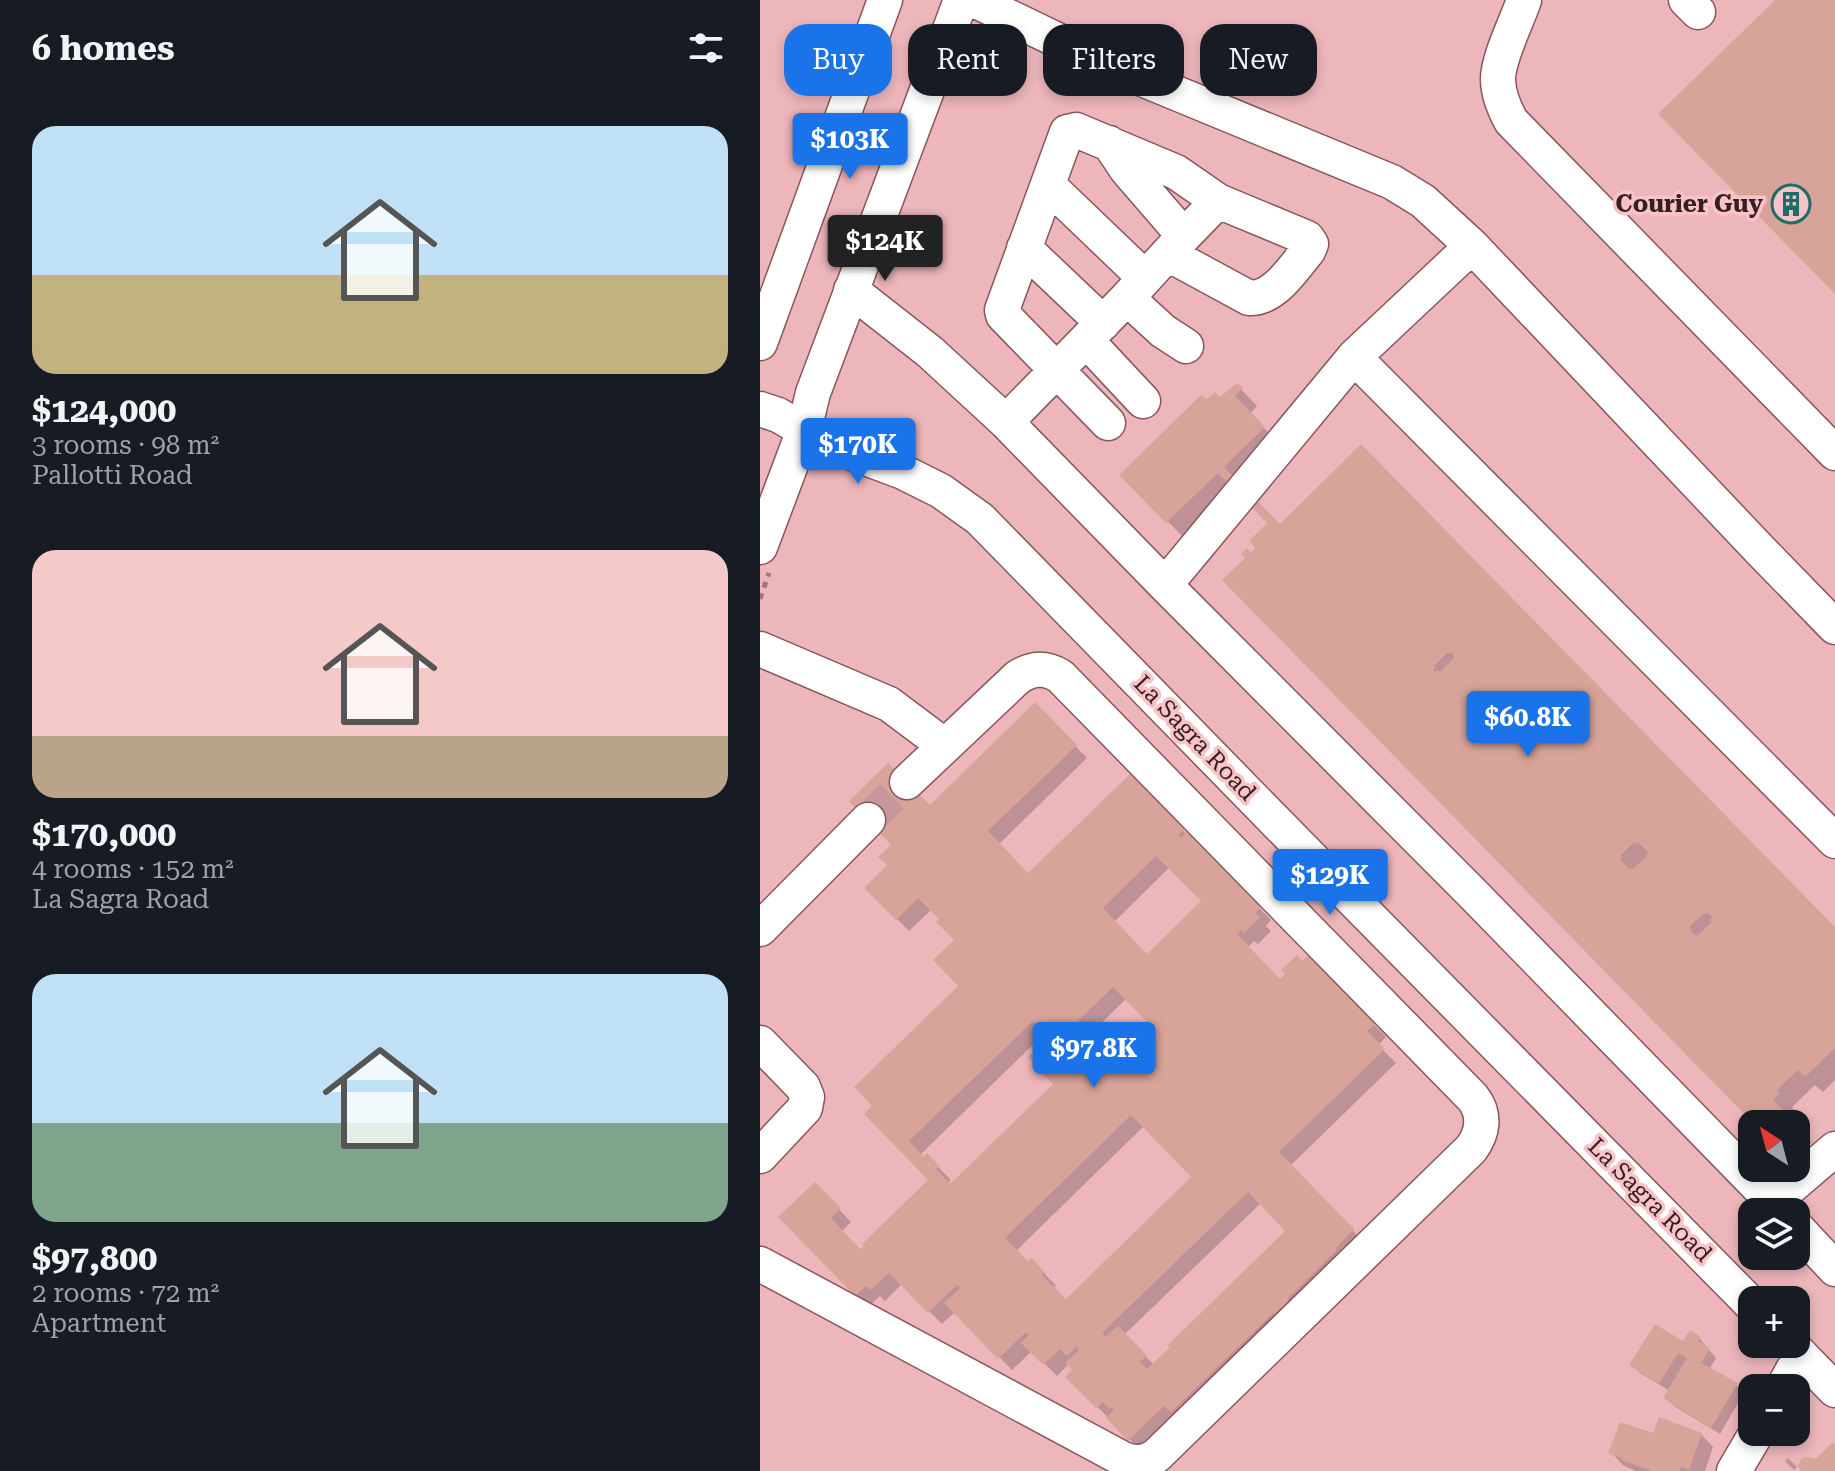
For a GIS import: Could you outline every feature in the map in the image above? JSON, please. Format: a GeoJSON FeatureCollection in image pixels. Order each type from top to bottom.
{"type":"FeatureCollection","features":[{"type":"Feature","properties":{"kind":"street"},"geometry":{"type":"LineString","coordinates":[[760,343],[885,0]]}},
{"type":"Feature","properties":{"kind":"street"},"geometry":{"type":"LineString","coordinates":[[760,547],[804,430],[813,393],[961,0]]}},
{"type":"Feature","properties":{"kind":"street"},"geometry":{"type":"LineString","coordinates":[[974,0],[1113,67],[1392,182],[1423,201],[1472,246],[1835,627]]}},
{"type":"Feature","properties":{"kind":"street"},"geometry":{"type":"LineString","coordinates":[[1524,0],[1501,61],[1498,78],[1501,101],[1511,121],[1835,453]]}},
{"type":"Feature","properties":{"kind":"street"},"geometry":{"type":"LineString","coordinates":[[1048,185],[1156,266],[1249,298],[1270,293],[1311,244],[1307,238],[1218,201],[1176,172],[1076,130],[1067,132],[1002,310],[1003,315],[1108,423]]}},
{"type":"Feature","properties":{"kind":"street"},"geometry":{"type":"LineString","coordinates":[[1109,143],[1127,170],[1156,266],[1163,331],[1186,346]]}},
{"type":"Feature","properties":{"kind":"street"},"geometry":{"type":"LineString","coordinates":[[1006,422],[1218,201]]}},
{"type":"Feature","properties":{"kind":"street"},"geometry":{"type":"LineString","coordinates":[[1165,585],[1354,357],[1472,246]]}},
{"type":"Feature","properties":{"kind":"street"},"geometry":{"type":"LineString","coordinates":[[1024,248],[1094,331],[1143,401]]}},
{"type":"Feature","properties":{"kind":"street"},"geometry":{"type":"LineString","coordinates":[[851,290],[930,352],[1006,422],[1768,1198]]}},
{"type":"Feature","properties":{"kind":"street"},"geometry":{"type":"LineString","coordinates":[[1354,357],[1835,841]]}},
{"type":"Feature","properties":{"kind":"street","name":"La Sagra Road"},"geometry":{"type":"LineString","coordinates":[[760,409],[778,415],[831,445],[903,472],[941,491],[980,519],[1738,1291]]}},
{"type":"Feature","properties":{"kind":"street"},"geometry":{"type":"LineString","coordinates":[[760,649],[889,704],[945,746]]}},
{"type":"Feature","properties":{"kind":"street"},"geometry":{"type":"LineString","coordinates":[[760,1264],[1123,1459],[1139,1463],[1156,1456],[1471,1149],[1481,1131],[1481,1112],[1473,1098],[1060,676],[1044,669],[1026,672],[1018,677],[907,782]]}},
{"type":"Feature","properties":{"kind":"street"},"geometry":{"type":"LineString","coordinates":[[760,929],[868,820]]}},
{"type":"Feature","properties":{"kind":"street"},"geometry":{"type":"LineString","coordinates":[[760,1043],[803,1087],[807,1102],[805,1108],[760,1156]]}},
{"type":"Feature","properties":{"kind":"street"},"geometry":{"type":"LineString","coordinates":[[1797,1198],[1835,1149]]}},
{"type":"Feature","properties":{"kind":"street"},"geometry":{"type":"LineString","coordinates":[[1810,1242],[1835,1269]]}},
{"type":"Feature","properties":{"kind":"street"},"geometry":{"type":"LineString","coordinates":[[1804,1358],[1835,1390]]}},
{"type":"Feature","properties":{"kind":"street"},"geometry":{"type":"LineString","coordinates":[[1734,1471],[1749,1446]]}},
{"type":"Feature","properties":{"kind":"building","name":"Courier Guy"},"geometry":{"type":"Polygon","coordinates":[[[1775,0],[1835,0],[1835,294],[1658,114],[1775,0]]]}},
{"type":"Feature","properties":{"kind":"building"},"geometry":{"type":"Polygon","coordinates":[[[1237,383],[1243,388],[1235,396],[1265,427],[1224,467],[1280,524],[1361,444],[1835,927],[1835,1048],[1805,1077],[1798,1070],[1777,1090],[1780,1093],[1773,1100],[1783,1110],[1740,1110],[1222,580],[1245,558],[1241,554],[1247,548],[1251,552],[1255,548],[1249,541],[1267,523],[1218,473],[1166,523],[1119,475],[1201,395],[1207,399],[1215,392],[1220,397],[1237,383]],[[1448,652],[1434,666],[1435,672],[1440,672],[1454,658],[1452,652],[1448,652]],[[1504,709],[1490,722],[1491,728],[1509,714],[1504,709]],[[1634,842],[1620,856],[1630,869],[1648,855],[1638,842],[1634,842]],[[1707,912],[1689,927],[1695,935],[1712,922],[1710,920],[1713,918],[1707,912]]]}},
{"type":"Feature","properties":{"kind":"building"},"geometry":{"type":"Polygon","coordinates":[[[1035,702],[1077,745],[988,831],[1028,873],[1130,774],[1184,829],[1178,835],[1181,838],[1187,832],[1261,907],[1255,913],[1260,917],[1244,933],[1241,930],[1237,934],[1280,979],[1285,974],[1281,970],[1297,955],[1302,961],[1308,955],[1375,1024],[1367,1031],[1385,1049],[1279,1152],[1354,1229],[1287,1299],[1292,1304],[1278,1318],[1273,1313],[1171,1412],[1164,1406],[1128,1441],[1106,1418],[1114,1410],[1103,1402],[1096,1408],[1065,1377],[1072,1370],[1065,1363],[1079,1350],[1076,1347],[1067,1356],[1060,1349],[1043,1365],[1021,1343],[1029,1335],[1026,1332],[998,1359],[944,1303],[960,1288],[957,1285],[928,1313],[889,1273],[871,1290],[866,1286],[855,1296],[778,1217],[815,1182],[841,1208],[831,1218],[860,1249],[928,1180],[864,1114],[872,1106],[854,1087],[958,986],[933,960],[954,940],[918,898],[896,920],[864,888],[887,865],[878,857],[891,845],[849,801],[888,763],[930,805],[1035,702]],[[1156,856],[1103,908],[1147,954],[1201,901],[1156,856]],[[1113,987],[1069,1030],[1110,1073],[1155,1030],[1113,987]],[[1033,1021],[909,1141],[923,1156],[927,1153],[940,1166],[936,1169],[950,1184],[1053,1084],[1028,1057],[1049,1037],[1033,1021]],[[1131,1115],[1005,1238],[1028,1261],[1032,1258],[1045,1273],[1042,1275],[1066,1299],[1191,1177],[1131,1115]],[[1248,1192],[1102,1333],[1105,1337],[1118,1326],[1147,1355],[1140,1362],[1147,1369],[1285,1231],[1248,1192]]]}},
{"type":"Feature","properties":{"kind":"building"},"geometry":{"type":"Polygon","coordinates":[[[1655,1324],[1683,1341],[1690,1330],[1701,1337],[1698,1341],[1710,1348],[1701,1363],[1738,1383],[1711,1428],[1663,1398],[1687,1358],[1678,1353],[1659,1384],[1629,1365],[1655,1324]]]}},
{"type":"Feature","properties":{"kind":"building"},"geometry":{"type":"Polygon","coordinates":[[[1659,1417],[1702,1433],[1689,1470],[1681,1467],[1679,1471],[1652,1471],[1608,1453],[1620,1422],[1653,1433],[1659,1417]]]}},
{"type":"Feature","properties":{"kind":"building"},"geometry":{"type":"Polygon","coordinates":[[[1833,1442],[1835,1471],[1801,1471],[1798,1466],[1801,1459],[1816,1459],[1833,1442]]]}},
{"type":"Feature","properties":{"kind":"tunnel"},"geometry":{"type":"LineString","coordinates":[[868,820],[907,782]]}},
{"type":"Feature","properties":{"kind":"place","name":"Courier Guy"},"geometry":{"type":"Point","coordinates":[1791,204]}}]}
